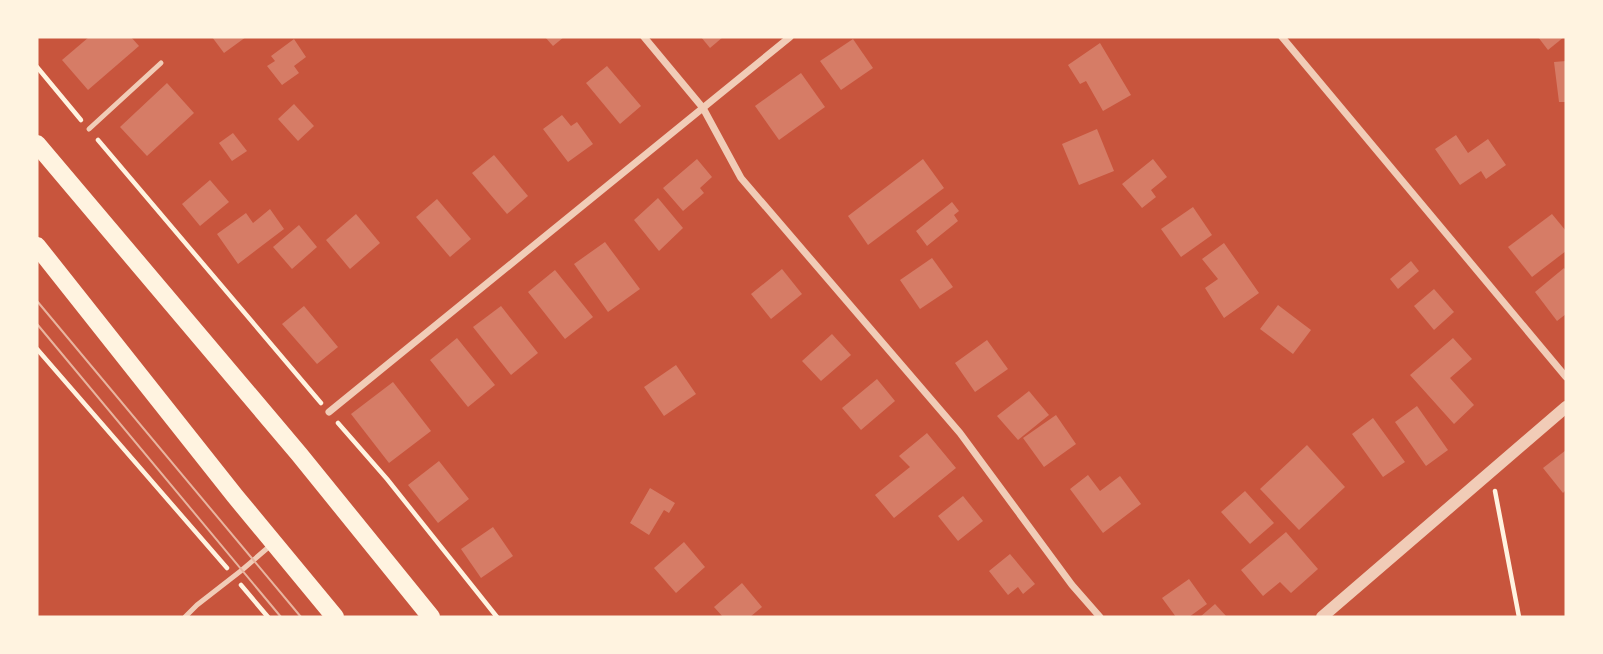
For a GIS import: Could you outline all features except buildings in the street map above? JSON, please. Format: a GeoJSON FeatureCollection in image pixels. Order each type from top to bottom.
{"type":"FeatureCollection","features":[{"type":"Feature","properties":{"kind":"main road"},"geometry":{"type":"LineString","coordinates":[[37,144],[290,444],[431,617]]}},
{"type":"Feature","properties":{"kind":"main road"},"geometry":{"type":"LineString","coordinates":[[37,246],[335,617]]}},
{"type":"Feature","properties":{"kind":"street"},"geometry":{"type":"LineString","coordinates":[[644,37],[703,108],[741,178],[960,433],[1072,585],[1100,617]]}},
{"type":"Feature","properties":{"kind":"street"},"geometry":{"type":"LineString","coordinates":[[329,412],[790,37]]}},
{"type":"Feature","properties":{"kind":"street"},"geometry":{"type":"LineString","coordinates":[[1282,37],[1566,377]]}},
{"type":"Feature","properties":{"kind":"street"},"geometry":{"type":"LineString","coordinates":[[1322,617],[1566,407]]}},
{"type":"Feature","properties":{"kind":"lane"},"geometry":{"type":"LineString","coordinates":[[89,129],[161,62]]}},
{"type":"Feature","properties":{"kind":"lane"},"geometry":{"type":"LineString","coordinates":[[185,617],[273,543]]}},
{"type":"Feature","properties":{"kind":"path"},"geometry":{"type":"LineString","coordinates":[[37,67],[387,479],[497,617]]}},
{"type":"Feature","properties":{"kind":"path"},"geometry":{"type":"LineString","coordinates":[[37,349],[268,617]]}},
{"type":"Feature","properties":{"kind":"path"},"geometry":{"type":"LineString","coordinates":[[1495,490],[1518,617]]}},
{"type":"Feature","properties":{"kind":"tram line"},"geometry":{"type":"LineString","coordinates":[[37,301],[301,617]]}},
{"type":"Feature","properties":{"kind":"tram line"},"geometry":{"type":"LineString","coordinates":[[37,324],[281,617]]}}]}
